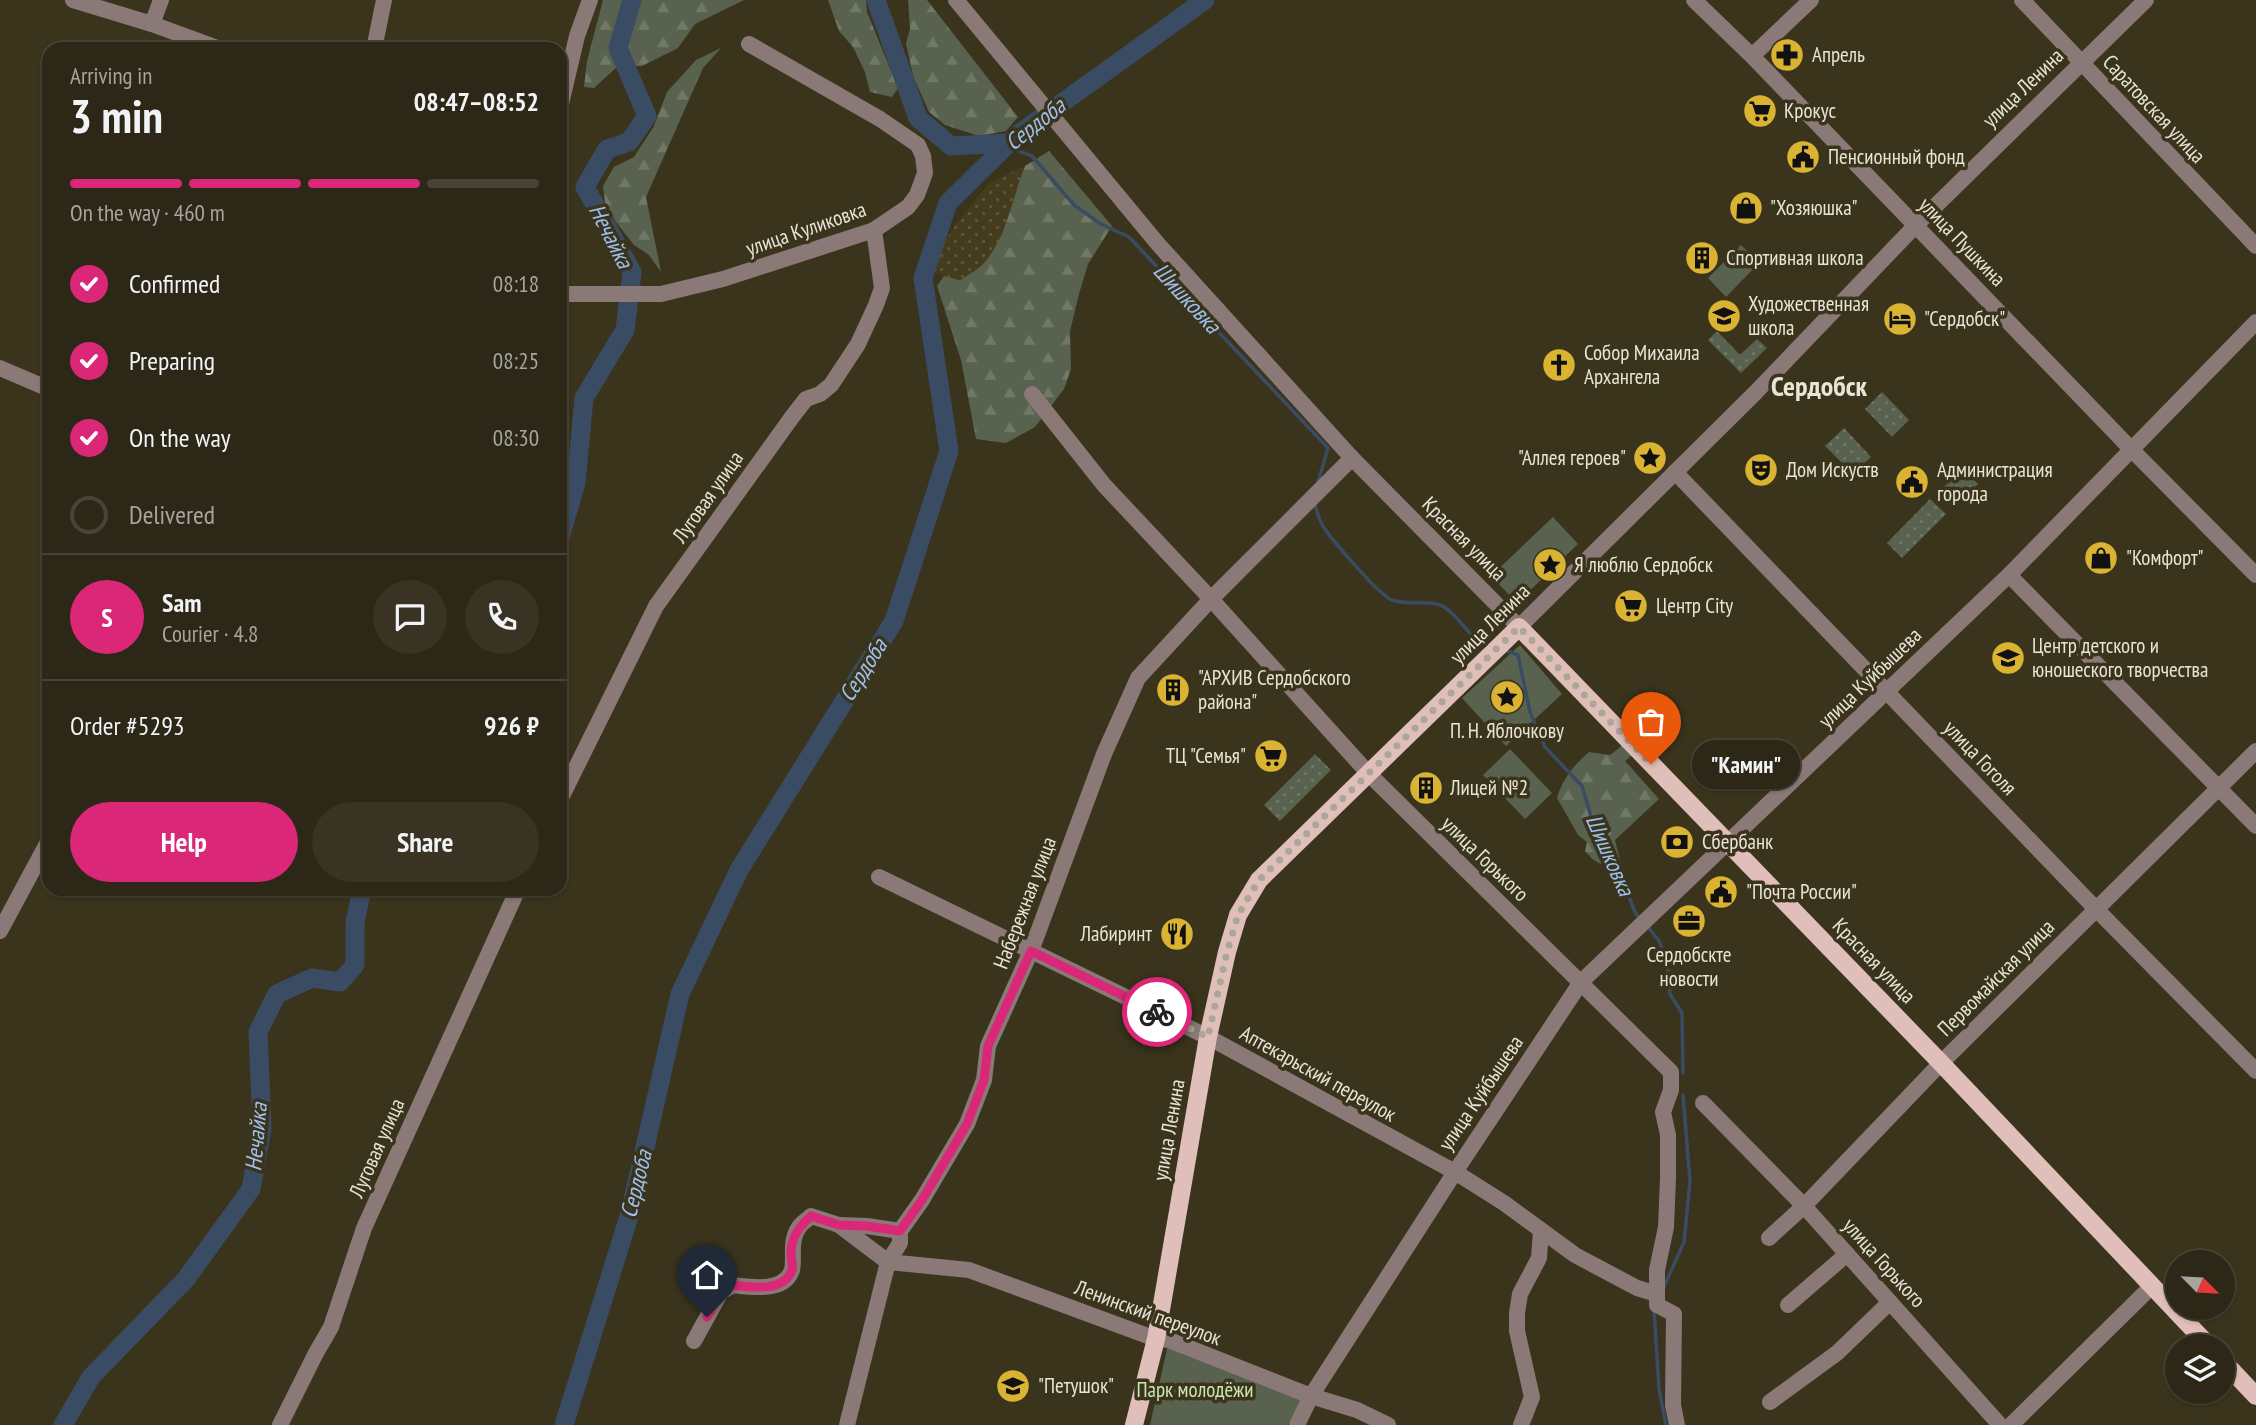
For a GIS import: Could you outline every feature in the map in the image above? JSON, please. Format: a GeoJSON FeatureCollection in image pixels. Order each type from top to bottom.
{"type":"FeatureCollection","features":[{"type":"Feature","properties":{"kind":"main road","name":"улица Ленина"},"geometry":{"type":"LineString","coordinates":[[1134,1425],[1156,1339],[1208,1037],[1238,915],[1259,880],[1519,627]]}},
{"type":"Feature","properties":{"kind":"main road","name":"Красная улица"},"geometry":{"type":"LineString","coordinates":[[1519,627],[1941,1063],[2198,1334]]}},
{"type":"Feature","properties":{"kind":"main road"},"geometry":{"type":"LineString","coordinates":[[2235,1374],[2256,1396]]}},
{"type":"Feature","properties":{"kind":"street"},"geometry":{"type":"LineString","coordinates":[[75,0],[201,42]]}},
{"type":"Feature","properties":{"kind":"street"},"geometry":{"type":"LineString","coordinates":[[152,24],[162,0]]}},
{"type":"Feature","properties":{"kind":"street"},"geometry":{"type":"LineString","coordinates":[[375,42],[384,0]]}},
{"type":"Feature","properties":{"kind":"street"},"geometry":{"type":"LineString","coordinates":[[567,80],[590,0]]}},
{"type":"Feature","properties":{"kind":"street","name":"Красная улица"},"geometry":{"type":"LineString","coordinates":[[956,0],[1158,244],[1352,457],[1519,627]]}},
{"type":"Feature","properties":{"kind":"street","name":"улица Пушкина"},"geometry":{"type":"LineString","coordinates":[[1694,0],[1752,56],[2256,575]]}},
{"type":"Feature","properties":{"kind":"street"},"geometry":{"type":"LineString","coordinates":[[1752,56],[1811,0]]}},
{"type":"Feature","properties":{"kind":"street","name":"Саратовская улица"},"geometry":{"type":"LineString","coordinates":[[2022,0],[2256,246]]}},
{"type":"Feature","properties":{"kind":"street","name":"улица Ленина"},"geometry":{"type":"LineString","coordinates":[[1519,627],[1756,391],[1916,225],[2146,0]]}},
{"type":"Feature","properties":{"kind":"street","name":"улица Куликовка"},"geometry":{"type":"LineString","coordinates":[[567,294],[661,294],[723,279],[874,230],[908,207],[917,195],[925,173],[923,156],[918,145],[880,119],[748,44]]}},
{"type":"Feature","properties":{"kind":"street","name":"Луговая улица"},"geometry":{"type":"LineString","coordinates":[[567,786],[656,606],[792,417],[806,399],[820,394],[831,385],[858,344],[882,288],[874,230]]}},
{"type":"Feature","properties":{"kind":"street","name":"улица Куйбышева"},"geometry":{"type":"LineString","coordinates":[[1297,1425],[1311,1396],[1581,982],[1728,844],[1885,690],[2009,575],[2256,322]]}},
{"type":"Feature","properties":{"kind":"street"},"geometry":{"type":"LineString","coordinates":[[0,368],[42,386]]}},
{"type":"Feature","properties":{"kind":"street","name":"улица Горького"},"geometry":{"type":"LineString","coordinates":[[1031,394],[1104,485],[1369,774],[1671,1073],[1671,1090],[1663,1112],[1668,1135],[1668,1178],[1666,1227],[1657,1270],[1657,1298]]}},
{"type":"Feature","properties":{"kind":"street","name":"Набережная улица"},"geometry":{"type":"LineString","coordinates":[[847,1425],[888,1262],[900,1243],[900,1231],[922,1200],[967,1124],[984,1080],[988,1046],[1031,951],[1104,754],[1138,678],[1211,599],[1352,457]]}},
{"type":"Feature","properties":{"kind":"street","name":"улица Гоголя"},"geometry":{"type":"LineString","coordinates":[[1675,472],[2256,1071]]}},
{"type":"Feature","properties":{"kind":"street"},"geometry":{"type":"LineString","coordinates":[[2009,575],[2256,826]]}},
{"type":"Feature","properties":{"kind":"street","name":"Первомайская улица"},"geometry":{"type":"LineString","coordinates":[[1769,1238],[1804,1206],[2095,908],[2256,751]]}},
{"type":"Feature","properties":{"kind":"street"},"geometry":{"type":"LineString","coordinates":[[0,932],[42,853]]}},
{"type":"Feature","properties":{"kind":"street","name":"Аптекарьский переулок"},"geometry":{"type":"LineString","coordinates":[[879,877],[1208,1037],[1455,1172],[1575,1255],[1657,1298]]}},
{"type":"Feature","properties":{"kind":"street","name":"Луговая улица"},"geometry":{"type":"LineString","coordinates":[[280,1425],[331,1327],[364,1228],[515,896]]}},
{"type":"Feature","properties":{"kind":"street","name":"улица Горького"},"geometry":{"type":"LineString","coordinates":[[1703,1103],[1804,1206],[2000,1425]]}},
{"type":"Feature","properties":{"kind":"street"},"geometry":{"type":"LineString","coordinates":[[694,1341],[721,1292],[733,1285],[755,1288],[777,1285],[787,1278],[792,1268],[791,1250],[798,1228],[811,1216],[839,1225],[900,1231]]}},
{"type":"Feature","properties":{"kind":"street"},"geometry":{"type":"LineString","coordinates":[[839,1225],[888,1262]]}},
{"type":"Feature","properties":{"kind":"street"},"geometry":{"type":"LineString","coordinates":[[1521,1425],[1532,1396],[1517,1331],[1517,1312],[1520,1294],[1539,1258],[1541,1230]]}},
{"type":"Feature","properties":{"kind":"street"},"geometry":{"type":"LineString","coordinates":[[1788,1305],[1847,1254]]}},
{"type":"Feature","properties":{"kind":"street","name":"Ленинский переулок"},"geometry":{"type":"LineString","coordinates":[[888,1262],[969,1270],[1156,1339],[1169,1340],[1311,1396],[1357,1410],[1388,1425]]}},
{"type":"Feature","properties":{"kind":"street"},"geometry":{"type":"LineString","coordinates":[[2011,1425],[2152,1286]]}},
{"type":"Feature","properties":{"kind":"street"},"geometry":{"type":"LineString","coordinates":[[1657,1298],[1674,1314],[1673,1405],[1677,1425]]}},
{"type":"Feature","properties":{"kind":"street"},"geometry":{"type":"LineString","coordinates":[[1770,1402],[1837,1353],[1890,1302]]}},
{"type":"Feature","properties":{"kind":"green space"},"geometry":{"type":"Polygon","coordinates":[[[603,0],[744,0],[695,24],[678,48],[642,66],[618,66],[594,88],[584,87],[587,61],[603,0]]]}},
{"type":"Feature","properties":{"kind":"green space"},"geometry":{"type":"Polygon","coordinates":[[[828,0],[866,0],[867,12],[898,88],[892,97],[870,92],[865,72],[853,47],[839,31],[828,0]]]}},
{"type":"Feature","properties":{"kind":"green space"},"geometry":{"type":"Polygon","coordinates":[[[908,0],[927,0],[1018,117],[1006,131],[979,136],[945,125],[929,112],[913,76],[906,43],[910,29],[908,0]]]}},
{"type":"Feature","properties":{"kind":"green space"},"geometry":{"type":"Polygon","coordinates":[[[721,48],[703,68],[646,197],[661,272],[649,255],[634,245],[616,222],[605,203],[603,186],[614,167],[634,157],[653,128],[667,92],[696,60],[721,48]]]}},
{"type":"Feature","properties":{"kind":"green space"},"geometry":{"type":"Polygon","coordinates":[[[1049,151],[1112,226],[1088,264],[1079,294],[1070,331],[1071,369],[1064,389],[1035,427],[1006,443],[976,439],[961,360],[937,286],[944,276],[960,280],[982,265],[1002,234],[1014,191],[1025,166],[1049,151]]]}},
{"type":"Feature","properties":{"kind":"green space"},"geometry":{"type":"Polygon","coordinates":[[[1741,245],[1759,263],[1726,297],[1708,278],[1741,245]]]}},
{"type":"Feature","properties":{"kind":"green space"},"geometry":{"type":"Polygon","coordinates":[[[1717,331],[1740,355],[1757,339],[1767,348],[1741,373],[1708,340],[1717,331]]]}},
{"type":"Feature","properties":{"kind":"green space"},"geometry":{"type":"Polygon","coordinates":[[[1882,392],[1909,420],[1892,437],[1865,409],[1882,392]]]}},
{"type":"Feature","properties":{"kind":"green space"},"geometry":{"type":"Polygon","coordinates":[[[1844,428],[1871,457],[1853,474],[1825,446],[1844,428]]]}},
{"type":"Feature","properties":{"kind":"green space"},"geometry":{"type":"Polygon","coordinates":[[[1963,468],[1978,484],[1956,506],[1940,491],[1963,468]]]}},
{"type":"Feature","properties":{"kind":"green space"},"geometry":{"type":"Polygon","coordinates":[[[1930,499],[1946,514],[1902,558],[1887,543],[1930,499]]]}},
{"type":"Feature","properties":{"kind":"green space"},"geometry":{"type":"Polygon","coordinates":[[[1553,517],[1578,544],[1517,603],[1491,576],[1553,517]]]}},
{"type":"Feature","properties":{"kind":"green space"},"geometry":{"type":"Polygon","coordinates":[[[1520,645],[1562,694],[1506,746],[1462,698],[1520,645]]]}},
{"type":"Feature","properties":{"kind":"green space"},"geometry":{"type":"Polygon","coordinates":[[[1623,745],[1632,755],[1625,761],[1659,799],[1615,840],[1620,860],[1609,864],[1601,863],[1585,851],[1587,842],[1578,835],[1557,798],[1569,773],[1589,752],[1610,755],[1623,745]]]}},
{"type":"Feature","properties":{"kind":"green space"},"geometry":{"type":"Polygon","coordinates":[[[1510,749],[1552,793],[1525,819],[1483,775],[1510,749]]]}},
{"type":"Feature","properties":{"kind":"green space"},"geometry":{"type":"Polygon","coordinates":[[[1315,754],[1331,770],[1280,821],[1264,805],[1315,754]]]}},
{"type":"Feature","properties":{"kind":"green space","name":"Парк молодёжи"},"geometry":{"type":"Polygon","coordinates":[[[1169,1340],[1303,1397],[1288,1425],[1150,1425],[1169,1340]]]}},
{"type":"Feature","properties":{"kind":"sand"},"geometry":{"type":"Polygon","coordinates":[[[1025,166],[998,242],[983,264],[960,280],[934,273],[941,247],[990,182],[1025,166]]]}},
{"type":"Feature","properties":{"kind":"waterway","name":"Нечайка"},"geometry":{"type":"LineString","coordinates":[[567,513],[576,483],[584,398],[625,330],[632,272],[585,187],[607,149],[629,142],[647,116],[618,48],[632,0]]}},
{"type":"Feature","properties":{"kind":"waterway","name":"Нечайка"},"geometry":{"type":"LineString","coordinates":[[876,0],[918,118],[951,146],[1008,143]]}},
{"type":"Feature","properties":{"kind":"waterway","name":"Сердоба"},"geometry":{"type":"LineString","coordinates":[[564,1425],[630,1213],[680,994],[739,870],[894,621],[949,451],[923,278],[948,203],[1016,136],[1205,0]]}},
{"type":"Feature","properties":{"kind":"waterway","name":"Шишковка"},"geometry":{"type":"LineString","coordinates":[[1006,146],[1032,156],[1075,206],[1101,224],[1129,237],[1328,448],[1318,482]]}},
{"type":"Feature","properties":{"kind":"waterway","name":"Шишковка"},"geometry":{"type":"LineString","coordinates":[[1315,505],[1320,521],[1328,533],[1386,596],[1398,602],[1433,603],[1444,607],[1475,638],[1488,645]]}},
{"type":"Feature","properties":{"kind":"waterway","name":"Шишковка"},"geometry":{"type":"LineString","coordinates":[[1507,651],[1518,655],[1530,712],[1545,747],[1582,786],[1596,834],[1615,861],[1640,919]]}},
{"type":"Feature","properties":{"kind":"waterway","name":"Нечайка"},"geometry":{"type":"LineString","coordinates":[[63,1425],[91,1377],[186,1279],[251,1189],[262,1128],[258,1032],[277,994],[312,978],[340,982],[355,965],[355,922],[361,896]]}},
{"type":"Feature","properties":{"kind":"waterway","name":"Шишковка"},"geometry":{"type":"LineString","coordinates":[[1648,927],[1659,941],[1667,962],[1670,994],[1682,1013],[1683,1073]]}},
{"type":"Feature","properties":{"kind":"waterway"},"geometry":{"type":"LineString","coordinates":[[1663,1289],[1684,1242],[1690,1181],[1683,1095]]}},
{"type":"Feature","properties":{"kind":"waterway"},"geometry":{"type":"LineString","coordinates":[[1654,1309],[1659,1389],[1666,1425]]}},
{"type":"Feature","properties":{"kind":"way so far"},"geometry":{"type":"LineString","coordinates":[[1157,1012],[1208,1037],[1238,915],[1259,880],[1519,627],[1651,764]]}},
{"type":"Feature","properties":{"kind":"place","name":"Апрель"},"geometry":{"type":"Point","coordinates":[1787,55]}},
{"type":"Feature","properties":{"kind":"place","name":"Крокус"},"geometry":{"type":"Point","coordinates":[1760,111]}},
{"type":"Feature","properties":{"kind":"place","name":"Пенсионный фонд"},"geometry":{"type":"Point","coordinates":[1803,157]}},
{"type":"Feature","properties":{"kind":"place","name":"\"Хозяюшка\""},"geometry":{"type":"Point","coordinates":[1746,208]}},
{"type":"Feature","properties":{"kind":"place","name":"Спортивная школа"},"geometry":{"type":"Point","coordinates":[1702,258]}},
{"type":"Feature","properties":{"kind":"place","name":"Художественная школа"},"geometry":{"type":"Point","coordinates":[1724,316]}},
{"type":"Feature","properties":{"kind":"place","name":"\"Сердобск\""},"geometry":{"type":"Point","coordinates":[1900,319]}},
{"type":"Feature","properties":{"kind":"place","name":"Собор Михаила Архангела"},"geometry":{"type":"Point","coordinates":[1559,365]}},
{"type":"Feature","properties":{"kind":"place","name":"\"Аллея героев\""},"geometry":{"type":"Point","coordinates":[1650,458]}},
{"type":"Feature","properties":{"kind":"place","name":"Дом Искуств"},"geometry":{"type":"Point","coordinates":[1761,470]}},
{"type":"Feature","properties":{"kind":"place","name":"Администрация города"},"geometry":{"type":"Point","coordinates":[1912,482]}},
{"type":"Feature","properties":{"kind":"place","name":"\"Комфорт\""},"geometry":{"type":"Point","coordinates":[2101,558]}},
{"type":"Feature","properties":{"kind":"place","name":"Я люблю Сердобск"},"geometry":{"type":"Point","coordinates":[1550,565]}},
{"type":"Feature","properties":{"kind":"place","name":"Центр City"},"geometry":{"type":"Point","coordinates":[1631,606]}},
{"type":"Feature","properties":{"kind":"place","name":"Центр детского и юношеского творчества"},"geometry":{"type":"Point","coordinates":[2008,658]}},
{"type":"Feature","properties":{"kind":"place","name":"\"АРХИВ Сердобского района\""},"geometry":{"type":"Point","coordinates":[1173,690]}},
{"type":"Feature","properties":{"kind":"place","name":"П. Н. Яблочкову"},"geometry":{"type":"Point","coordinates":[1507,697]}},
{"type":"Feature","properties":{"kind":"place","name":"ТЦ \"Семья\""},"geometry":{"type":"Point","coordinates":[1271,756]}},
{"type":"Feature","properties":{"kind":"place","name":"\"Камин\""},"geometry":{"type":"Point","coordinates":[1651,764]}},
{"type":"Feature","properties":{"kind":"place","name":"Лицей №2"},"geometry":{"type":"Point","coordinates":[1426,788]}},
{"type":"Feature","properties":{"kind":"place","name":"Сбербанк"},"geometry":{"type":"Point","coordinates":[1677,842]}},
{"type":"Feature","properties":{"kind":"place","name":"\"Почта России\""},"geometry":{"type":"Point","coordinates":[1721,892]}},
{"type":"Feature","properties":{"kind":"place","name":"Сердобскте новости"},"geometry":{"type":"Point","coordinates":[1689,921]}},
{"type":"Feature","properties":{"kind":"place","name":"Лабиринт"},"geometry":{"type":"Point","coordinates":[1177,934]}},
{"type":"Feature","properties":{"kind":"place","name":"\"Петушок\""},"geometry":{"type":"Point","coordinates":[1013,1386]}},
{"type":"Feature","properties":{"kind":"district","name":"Сердобск"},"geometry":{"type":"Point","coordinates":[1819,386]}},
{"type":"Feature","properties":{"kind":"route"},"geometry":{"type":"LineString","coordinates":[[707,1317],[721,1292],[733,1285],[755,1288],[777,1285],[787,1278],[792,1268],[791,1250],[798,1228],[811,1216],[821,1217],[839,1225],[900,1231],[922,1200],[967,1124],[984,1080],[988,1046],[1031,951],[1157,1012]]}}]}
